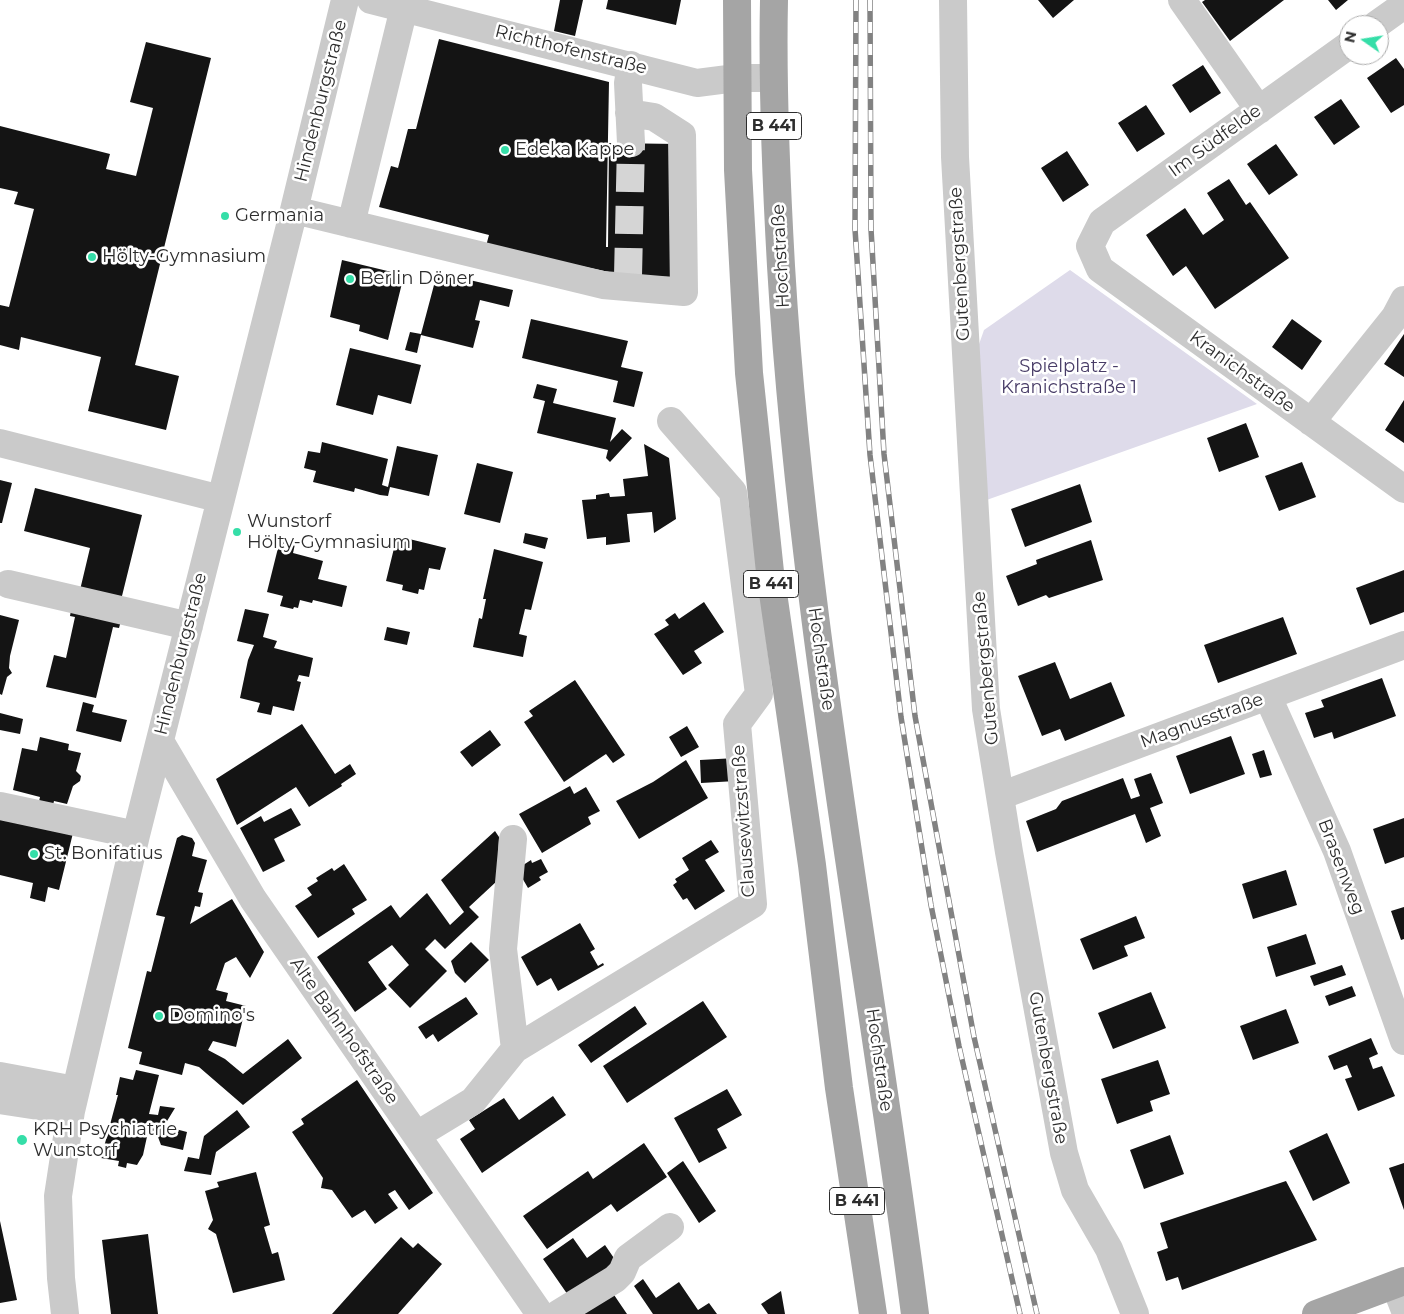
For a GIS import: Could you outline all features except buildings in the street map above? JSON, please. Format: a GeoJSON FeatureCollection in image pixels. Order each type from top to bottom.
{"type":"FeatureCollection","features":[{"type":"Feature","properties":{"kind":"main road","name":"B 441"},"geometry":{"type":"LineString","coordinates":[[737,0],[738,170],[749,373],[770,572],[812,866],[840,1088],[873,1314]]}},
{"type":"Feature","properties":{"kind":"main road","name":"Hochstraße"},"geometry":{"type":"LineString","coordinates":[[774,0],[773,78],[788,379],[810,585],[915,1314]]}},
{"type":"Feature","properties":{"kind":"main road"},"geometry":{"type":"LineString","coordinates":[[1316,1314],[1401,1291]]}},
{"type":"Feature","properties":{"kind":"street","name":"Hindenburgstraße"},"geometry":{"type":"LineString","coordinates":[[65,1314],[61,1278],[58,1196],[73,1101],[136,835],[294,210],[345,0]]}},
{"type":"Feature","properties":{"kind":"street","name":"Richthofenstraße"},"geometry":{"type":"LineString","coordinates":[[371,0],[697,83],[736,78],[773,78]]}},
{"type":"Feature","properties":{"kind":"street","name":"Gutenbergstraße"},"geometry":{"type":"LineString","coordinates":[[953,0],[955,157],[986,709],[1064,1153],[1075,1190],[1108,1249],[1135,1314]]}},
{"type":"Feature","properties":{"kind":"street"},"geometry":{"type":"LineString","coordinates":[[1182,0],[1259,110]]}},
{"type":"Feature","properties":{"kind":"street"},"geometry":{"type":"LineString","coordinates":[[1389,16],[1404,5]]}},
{"type":"Feature","properties":{"kind":"street"},"geometry":{"type":"LineString","coordinates":[[351,224],[404,8]]}},
{"type":"Feature","properties":{"kind":"street","name":"Im Südfelde"},"geometry":{"type":"LineString","coordinates":[[1090,246],[1102,222],[1339,52]]}},
{"type":"Feature","properties":{"kind":"street"},"geometry":{"type":"LineString","coordinates":[[632,65],[628,83],[632,143]]}},
{"type":"Feature","properties":{"kind":"street"},"geometry":{"type":"LineString","coordinates":[[294,210],[603,285],[628,282],[684,292],[682,134],[654,117],[629,113]]}},
{"type":"Feature","properties":{"kind":"street","name":"Kranichstraße"},"geometry":{"type":"LineString","coordinates":[[1090,246],[1100,269],[1404,489]]}},
{"type":"Feature","properties":{"kind":"street"},"geometry":{"type":"LineString","coordinates":[[1311,422],[1395,317],[1404,300]]}},
{"type":"Feature","properties":{"kind":"street","name":"Clausewitzstraße"},"geometry":{"type":"LineString","coordinates":[[417,1135],[472,1101],[515,1049],[753,904],[737,724],[759,694],[733,492],[671,421]]}},
{"type":"Feature","properties":{"kind":"street"},"geometry":{"type":"LineString","coordinates":[[0,443],[221,498]]}},
{"type":"Feature","properties":{"kind":"street"},"geometry":{"type":"LineString","coordinates":[[8,584],[188,626]]}},
{"type":"Feature","properties":{"kind":"street","name":"Magnusstraße"},"geometry":{"type":"LineString","coordinates":[[1000,796],[1404,645]]}},
{"type":"Feature","properties":{"kind":"street","name":"Brasenweg"},"geometry":{"type":"LineString","coordinates":[[1268,696],[1337,851],[1404,1041]]}},
{"type":"Feature","properties":{"kind":"street","name":"Alte Bahnhofstraße"},"geometry":{"type":"LineString","coordinates":[[160,741],[253,899],[540,1314]]}},
{"type":"Feature","properties":{"kind":"street"},"geometry":{"type":"LineString","coordinates":[[0,806],[136,835]]}},
{"type":"Feature","properties":{"kind":"street"},"geometry":{"type":"LineString","coordinates":[[513,839],[503,950],[515,1049]]}},
{"type":"Feature","properties":{"kind":"street"},"geometry":{"type":"LineString","coordinates":[[0,1076],[73,1101]]}},
{"type":"Feature","properties":{"kind":"street"},"geometry":{"type":"LineString","coordinates":[[0,1100],[73,1101]]}},
{"type":"Feature","properties":{"kind":"street"},"geometry":{"type":"LineString","coordinates":[[558,1314],[615,1279],[622,1272],[628,1258],[670,1227]]}},
{"type":"Feature","properties":{"kind":"green space","name":"Spielplatz - Kranichstraße 1"},"geometry":{"type":"Polygon","coordinates":[[[1070,270],[1257,404],[981,502],[971,367],[984,330],[1070,270]]]}},
{"type":"Feature","properties":{"kind":"tunnel"},"geometry":{"type":"LineString","coordinates":[[628,276],[631,143]]}},
{"type":"Feature","properties":{"kind":"railway"},"geometry":{"type":"LineString","coordinates":[[856,0],[855,229],[870,455],[901,717],[931,905],[959,1046],[1020,1314]]}},
{"type":"Feature","properties":{"kind":"railway"},"geometry":{"type":"LineString","coordinates":[[870,0],[871,229],[884,454],[915,716],[974,1037],[1037,1314]]}},
{"type":"Feature","properties":{"kind":"place","name":"Edeka Kappe"},"geometry":{"type":"Point","coordinates":[505,150]}},
{"type":"Feature","properties":{"kind":"place","name":"Germania"},"geometry":{"type":"Point","coordinates":[225,216]}},
{"type":"Feature","properties":{"kind":"place","name":"Hölty-Gymnasium"},"geometry":{"type":"Point","coordinates":[92,257]}},
{"type":"Feature","properties":{"kind":"place","name":"Berlin Döner"},"geometry":{"type":"Point","coordinates":[350,279]}},
{"type":"Feature","properties":{"kind":"place","name":"Wunstorf Hölty-Gymnasium"},"geometry":{"type":"Point","coordinates":[237,532]}},
{"type":"Feature","properties":{"kind":"place","name":"St. Bonifatius"},"geometry":{"type":"Point","coordinates":[34,854]}},
{"type":"Feature","properties":{"kind":"place","name":"Domino's"},"geometry":{"type":"Point","coordinates":[159,1016]}},
{"type":"Feature","properties":{"kind":"place","name":"KRH Psychiatrie Wunstorf"},"geometry":{"type":"Point","coordinates":[22,1140]}}]}
